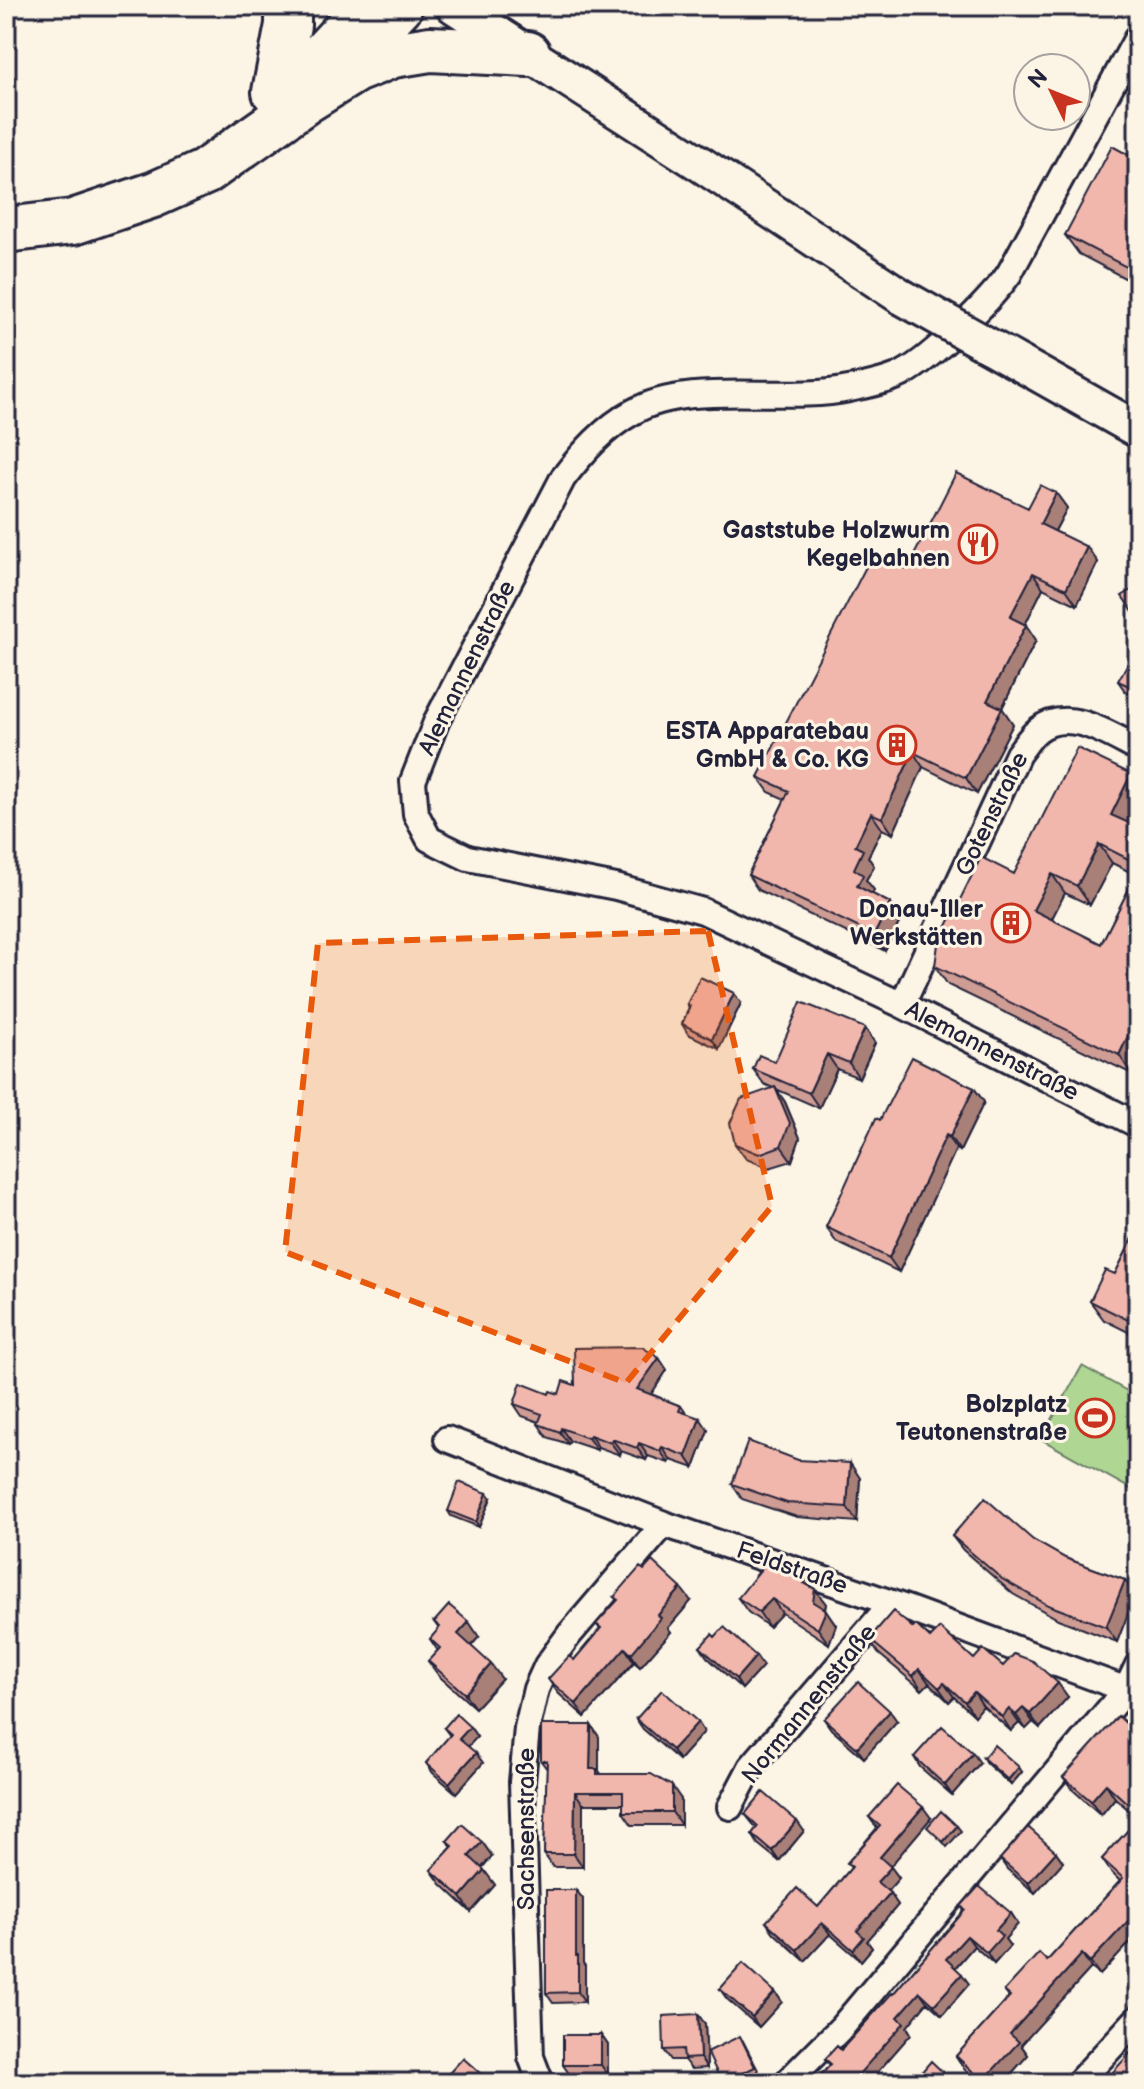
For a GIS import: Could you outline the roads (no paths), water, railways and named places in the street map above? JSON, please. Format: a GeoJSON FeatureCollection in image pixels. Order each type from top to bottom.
{"type":"FeatureCollection","features":[{"type":"Feature","properties":{"kind":"highway"},"geometry":{"type":"LineString","coordinates":[[288,6],[291,96]]}},
{"type":"Feature","properties":{"kind":"highway"},"geometry":{"type":"LineString","coordinates":[[291,96],[309,69],[367,6]]}},
{"type":"Feature","properties":{"kind":"highway"},"geometry":{"type":"LineString","coordinates":[[6,230],[73,222],[205,172],[291,96],[384,26],[400,6]]}},
{"type":"Feature","properties":{"kind":"highway"},"geometry":{"type":"LineString","coordinates":[[6,203],[29,202],[84,190],[150,170],[291,96],[393,55],[430,49],[528,54]]}},
{"type":"Feature","properties":{"kind":"main road"},"geometry":{"type":"LineString","coordinates":[[454,6],[902,297],[1138,430]]}},
{"type":"Feature","properties":{"kind":"street","name":"Alemannenstraße"},"geometry":{"type":"LineString","coordinates":[[1138,36],[1009,274],[917,365],[887,380],[824,394],[702,395],[664,400],[636,410],[610,427],[584,451],[563,478],[437,720],[413,781],[416,814],[429,839],[468,858],[616,887],[703,911],[902,1005],[1138,1125]]}},
{"type":"Feature","properties":{"kind":"street","name":"Gotenstraße"},"geometry":{"type":"LineString","coordinates":[[902,1005],[1018,754],[1038,729],[1057,721],[1075,721],[1138,749]]}},
{"type":"Feature","properties":{"kind":"street","name":"Feldstraße"},"geometry":{"type":"LineString","coordinates":[[447,1439],[664,1524],[1132,1691]]}},
{"type":"Feature","properties":{"kind":"street","name":"Sachsenstraße"},"geometry":{"type":"LineString","coordinates":[[541,2083],[531,2057],[530,2044],[522,1782],[527,1728],[536,1689],[547,1665],[664,1524]]}},
{"type":"Feature","properties":{"kind":"street","name":"Normannenstraße"},"geometry":{"type":"LineString","coordinates":[[730,1807],[751,1767],[892,1603]]}},
{"type":"Feature","properties":{"kind":"street"},"geometry":{"type":"LineString","coordinates":[[786,2083],[842,2027],[1132,1691],[1138,1665]]}},
{"type":"Feature","properties":{"kind":"street"},"geometry":{"type":"LineString","coordinates":[[1078,2083],[1138,2018]]}},
{"type":"Feature","properties":{"kind":"place","name":"Gaststube Holzwurm Kegelbahnen"},"geometry":{"type":"Point","coordinates":[978,544]}},
{"type":"Feature","properties":{"kind":"place","name":"ESTA Apparatebau GmbH & Co. KG"},"geometry":{"type":"Point","coordinates":[897,745]}},
{"type":"Feature","properties":{"kind":"place","name":"Donau-Iller Werkstätten"},"geometry":{"type":"Point","coordinates":[1011,923]}},
{"type":"Feature","properties":{"kind":"place","name":"Bolzplatz Teutonenstraße"},"geometry":{"type":"Point","coordinates":[1095,1418]}}]}
